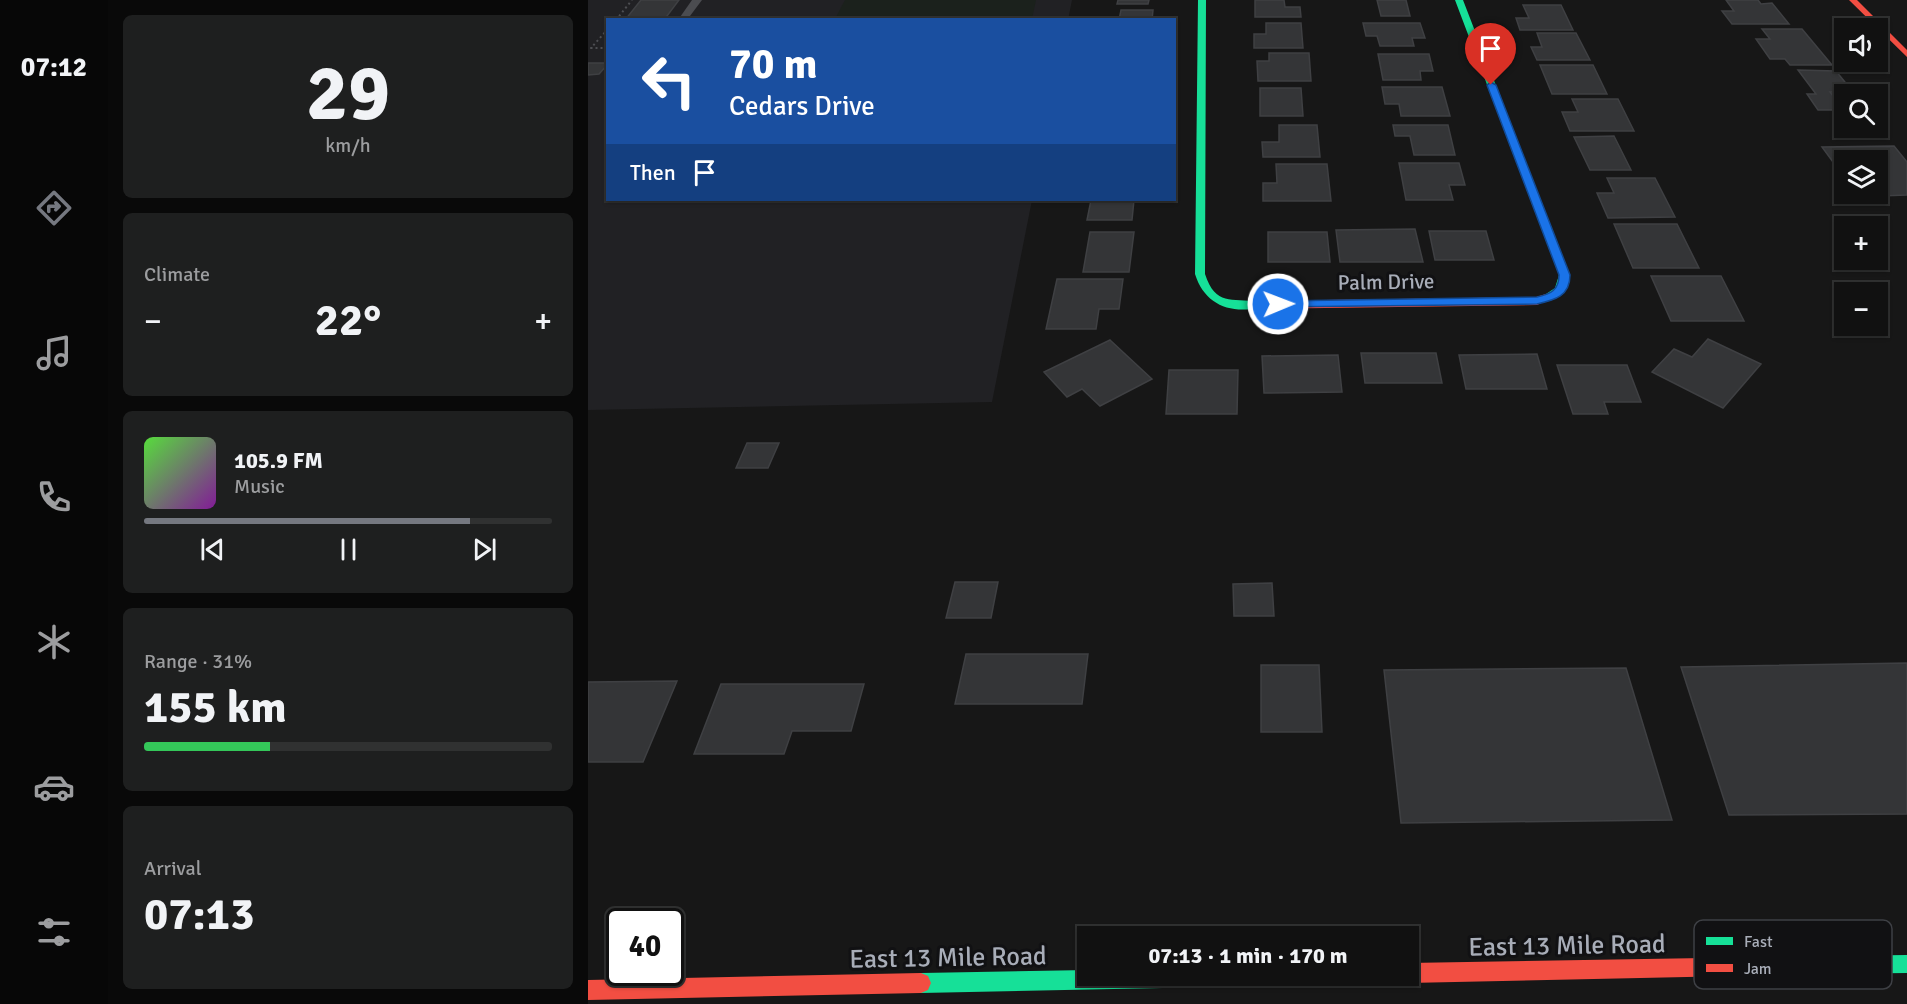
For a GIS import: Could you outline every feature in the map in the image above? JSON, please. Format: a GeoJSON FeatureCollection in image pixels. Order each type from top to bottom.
{"type":"FeatureCollection","features":[{"type":"Feature","properties":{"kind":"street","name":"Palm Drive"},"geometry":{"type":"LineString","coordinates":[[1202,0],[1200,274],[1203,287],[1213,298],[1234,304],[1537,301],[1552,297],[1560,292],[1564,283],[1564,275],[1459,0]]}},
{"type":"Feature","properties":{"kind":"street"},"geometry":{"type":"LineString","coordinates":[[1853,0],[1907,55]]}},
{"type":"Feature","properties":{"kind":"street","name":"East 13 Mile Road"},"geometry":{"type":"LineString","coordinates":[[1892,964],[1907,964]]}},
{"type":"Feature","properties":{"kind":"street","name":"East 13 Mile Road"},"geometry":{"type":"LineString","coordinates":[[1419,973],[1694,968]]}},
{"type":"Feature","properties":{"kind":"street","name":"East 13 Mile Road"},"geometry":{"type":"LineString","coordinates":[[588,990],[1077,980]]}},
{"type":"Feature","properties":{"kind":"lane"},"geometry":{"type":"LineString","coordinates":[[684,18],[697,0]]}},
{"type":"Feature","properties":{"kind":"path"},"geometry":{"type":"LineString","coordinates":[[618,18],[632,0]]}},
{"type":"Feature","properties":{"kind":"path"},"geometry":{"type":"LineString","coordinates":[[606,31],[591,48],[606,48]]}},
{"type":"Feature","properties":{"kind":"shaded area"},"geometry":{"type":"Polygon","coordinates":[[[588,0],[1072,0],[1068,18],[606,18],[606,201],[1032,201],[992,402],[588,410],[588,0]]]}},
{"type":"Feature","properties":{"kind":"shaded area"},"geometry":{"type":"Polygon","coordinates":[[[845,0],[1036,0],[1032,18],[836,18],[845,0]]]}},
{"type":"Feature","properties":{"kind":"building"},"geometry":{"type":"Polygon","coordinates":[[[641,0],[679,0],[666,18],[627,18],[641,0]]]}},
{"type":"Feature","properties":{"kind":"building"},"geometry":{"type":"Polygon","coordinates":[[[1118,0],[1149,0],[1148,4],[1117,4],[1118,0]]]}},
{"type":"Feature","properties":{"kind":"building"},"geometry":{"type":"Polygon","coordinates":[[[1255,0],[1284,0],[1285,7],[1300,7],[1301,17],[1255,17],[1255,0]]]}},
{"type":"Feature","properties":{"kind":"building"},"geometry":{"type":"Polygon","coordinates":[[[1377,0],[1406,0],[1410,16],[1381,16],[1377,0]]]}},
{"type":"Feature","properties":{"kind":"building"},"geometry":{"type":"Polygon","coordinates":[[[1726,0],[1758,0],[1761,4],[1772,3],[1789,24],[1732,24],[1722,11],[1734,11],[1726,0]]]}},
{"type":"Feature","properties":{"kind":"building"},"geometry":{"type":"Polygon","coordinates":[[[1523,5],[1561,5],[1573,30],[1520,30],[1516,18],[1529,18],[1523,5]]]}},
{"type":"Feature","properties":{"kind":"building"},"geometry":{"type":"Polygon","coordinates":[[[1121,10],[1153,10],[1152,18],[1119,18],[1121,10]]]}},
{"type":"Feature","properties":{"kind":"building"},"geometry":{"type":"Polygon","coordinates":[[[1266,23],[1301,23],[1303,48],[1254,48],[1254,34],[1266,34],[1266,23]]]}},
{"type":"Feature","properties":{"kind":"building"},"geometry":{"type":"Polygon","coordinates":[[[1363,23],[1420,23],[1425,38],[1412,38],[1414,46],[1380,46],[1377,36],[1366,36],[1363,23]]]}},
{"type":"Feature","properties":{"kind":"building"},"geometry":{"type":"Polygon","coordinates":[[[1762,29],[1802,29],[1832,65],[1790,65],[1785,59],[1770,59],[1756,39],[1770,39],[1762,29]]]}},
{"type":"Feature","properties":{"kind":"building"},"geometry":{"type":"Polygon","coordinates":[[[1537,33],[1576,33],[1590,60],[1537,60],[1531,47],[1542,47],[1537,33]]]}},
{"type":"Feature","properties":{"kind":"building"},"geometry":{"type":"Polygon","coordinates":[[[1269,53],[1309,53],[1311,81],[1258,81],[1257,61],[1269,61],[1269,53]]]}},
{"type":"Feature","properties":{"kind":"building"},"geometry":{"type":"Polygon","coordinates":[[[1378,54],[1429,54],[1433,71],[1420,71],[1421,80],[1383,80],[1378,54]]]}},
{"type":"Feature","properties":{"kind":"building"},"geometry":{"type":"Polygon","coordinates":[[[588,63],[606,63],[599,74],[588,75],[588,63]]]}},
{"type":"Feature","properties":{"kind":"building"},"geometry":{"type":"Polygon","coordinates":[[[1540,65],[1593,65],[1607,94],[1552,94],[1540,65]]]}},
{"type":"Feature","properties":{"kind":"building"},"geometry":{"type":"Polygon","coordinates":[[[1798,70],[1834,71],[1847,84],[1834,84],[1834,92],[1830,92],[1834,97],[1834,110],[1818,110],[1807,94],[1816,94],[1798,70]]]}},
{"type":"Feature","properties":{"kind":"building"},"geometry":{"type":"Polygon","coordinates":[[[1382,87],[1442,87],[1450,116],[1401,116],[1399,104],[1385,104],[1382,87]]]}},
{"type":"Feature","properties":{"kind":"building"},"geometry":{"type":"Polygon","coordinates":[[[1260,88],[1301,88],[1303,116],[1260,116],[1260,88]]]}},
{"type":"Feature","properties":{"kind":"building"},"geometry":{"type":"Polygon","coordinates":[[[1572,99],[1618,99],[1634,131],[1570,131],[1562,112],[1578,112],[1572,99]]]}},
{"type":"Feature","properties":{"kind":"building"},"geometry":{"type":"Polygon","coordinates":[[[1279,125],[1317,125],[1320,157],[1263,157],[1262,142],[1279,142],[1279,125]]]}},
{"type":"Feature","properties":{"kind":"building"},"geometry":{"type":"Polygon","coordinates":[[[1393,125],[1448,125],[1455,155],[1414,155],[1410,136],[1395,136],[1393,125]]]}},
{"type":"Feature","properties":{"kind":"building"},"geometry":{"type":"Polygon","coordinates":[[[1614,136],[1631,170],[1590,170],[1574,137],[1614,136]]]}},
{"type":"Feature","properties":{"kind":"building"},"geometry":{"type":"Polygon","coordinates":[[[1894,146],[1907,162],[1907,195],[1888,196],[1888,150],[1834,150],[1834,163],[1822,147],[1894,146]]]}},
{"type":"Feature","properties":{"kind":"building"},"geometry":{"type":"Polygon","coordinates":[[[1399,163],[1459,163],[1465,185],[1449,185],[1453,200],[1406,200],[1399,163]]]}},
{"type":"Feature","properties":{"kind":"building"},"geometry":{"type":"Polygon","coordinates":[[[1276,164],[1327,164],[1331,201],[1263,201],[1263,183],[1277,183],[1276,164]]]}},
{"type":"Feature","properties":{"kind":"building"},"geometry":{"type":"Polygon","coordinates":[[[1607,178],[1655,178],[1675,217],[1608,218],[1597,193],[1614,193],[1607,178]]]}},
{"type":"Feature","properties":{"kind":"building"},"geometry":{"type":"Polygon","coordinates":[[[1091,201],[1134,201],[1132,220],[1087,220],[1091,201]]]}},
{"type":"Feature","properties":{"kind":"building"},"geometry":{"type":"Polygon","coordinates":[[[1614,224],[1677,224],[1699,268],[1633,268],[1614,224]]]}},
{"type":"Feature","properties":{"kind":"building"},"geometry":{"type":"Polygon","coordinates":[[[1415,229],[1423,262],[1340,262],[1336,230],[1415,229]]]}},
{"type":"Feature","properties":{"kind":"building"},"geometry":{"type":"Polygon","coordinates":[[[1429,231],[1486,231],[1494,260],[1435,260],[1429,231]]]}},
{"type":"Feature","properties":{"kind":"building"},"geometry":{"type":"Polygon","coordinates":[[[1090,232],[1134,232],[1129,272],[1083,272],[1090,232]]]}},
{"type":"Feature","properties":{"kind":"building"},"geometry":{"type":"Polygon","coordinates":[[[1268,232],[1327,232],[1330,262],[1268,262],[1268,232]]]}},
{"type":"Feature","properties":{"kind":"building"},"geometry":{"type":"Polygon","coordinates":[[[1651,276],[1721,276],[1744,321],[1671,321],[1651,276]]]}},
{"type":"Feature","properties":{"kind":"building"},"geometry":{"type":"Polygon","coordinates":[[[1057,279],[1123,279],[1119,309],[1099,309],[1096,329],[1046,329],[1057,279]]]}},
{"type":"Feature","properties":{"kind":"building"},"geometry":{"type":"Polygon","coordinates":[[[1708,339],[1761,364],[1723,408],[1652,372],[1674,349],[1692,357],[1708,339]]]}},
{"type":"Feature","properties":{"kind":"building"},"geometry":{"type":"Polygon","coordinates":[[[1110,340],[1152,379],[1100,406],[1082,389],[1067,397],[1044,372],[1110,340]]]}},
{"type":"Feature","properties":{"kind":"building"},"geometry":{"type":"Polygon","coordinates":[[[1361,353],[1436,353],[1442,383],[1365,383],[1361,353]]]}},
{"type":"Feature","properties":{"kind":"building"},"geometry":{"type":"Polygon","coordinates":[[[1537,354],[1547,389],[1466,389],[1459,355],[1537,354]]]}},
{"type":"Feature","properties":{"kind":"building"},"geometry":{"type":"Polygon","coordinates":[[[1338,355],[1342,392],[1264,393],[1262,356],[1338,355]]]}},
{"type":"Feature","properties":{"kind":"building"},"geometry":{"type":"Polygon","coordinates":[[[1557,365],[1627,365],[1641,402],[1604,402],[1608,414],[1573,414],[1557,365]]]}},
{"type":"Feature","properties":{"kind":"building"},"geometry":{"type":"Polygon","coordinates":[[[1169,370],[1238,370],[1237,414],[1166,414],[1169,370]]]}},
{"type":"Feature","properties":{"kind":"building"},"geometry":{"type":"Polygon","coordinates":[[[747,443],[779,443],[768,468],[736,468],[747,443]]]}},
{"type":"Feature","properties":{"kind":"building"},"geometry":{"type":"Polygon","coordinates":[[[955,582],[998,582],[991,618],[946,618],[955,582]]]}},
{"type":"Feature","properties":{"kind":"building"},"geometry":{"type":"Polygon","coordinates":[[[1272,583],[1274,616],[1234,616],[1233,584],[1272,583]]]}},
{"type":"Feature","properties":{"kind":"building"},"geometry":{"type":"Polygon","coordinates":[[[966,654],[1088,654],[1082,704],[955,704],[966,654]]]}},
{"type":"Feature","properties":{"kind":"building"},"geometry":{"type":"Polygon","coordinates":[[[1907,663],[1907,814],[1729,815],[1681,667],[1907,663]]]}},
{"type":"Feature","properties":{"kind":"building"},"geometry":{"type":"Polygon","coordinates":[[[1261,665],[1319,665],[1322,732],[1261,732],[1261,665]]]}},
{"type":"Feature","properties":{"kind":"building"},"geometry":{"type":"Polygon","coordinates":[[[1626,668],[1672,820],[1401,823],[1384,670],[1626,668]]]}},
{"type":"Feature","properties":{"kind":"building"},"geometry":{"type":"Polygon","coordinates":[[[677,681],[643,762],[588,762],[588,682],[677,681]]]}},
{"type":"Feature","properties":{"kind":"building"},"geometry":{"type":"Polygon","coordinates":[[[721,684],[864,684],[851,731],[792,731],[784,754],[694,754],[721,684]]]}},
{"type":"Feature","properties":{"kind":"traffic: fast"},"geometry":{"type":"LineString","coordinates":[[1202,0],[1200,274],[1207,292],[1219,301],[1254,305]]}},
{"type":"Feature","properties":{"kind":"traffic: fast"},"geometry":{"type":"LineString","coordinates":[[1459,0],[1564,275],[1560,290],[1546,298]]}},
{"type":"Feature","properties":{"kind":"traffic: fast"},"geometry":{"type":"LineString","coordinates":[[1892,964],[1907,964]]}},
{"type":"Feature","properties":{"kind":"traffic: fast"},"geometry":{"type":"LineString","coordinates":[[921,983],[1077,980]]}},
{"type":"Feature","properties":{"kind":"traffic: jam"},"geometry":{"type":"LineString","coordinates":[[1853,0],[1907,55]]}},
{"type":"Feature","properties":{"kind":"traffic: jam"},"geometry":{"type":"LineString","coordinates":[[1254,305],[1537,301],[1546,298]]}},
{"type":"Feature","properties":{"kind":"traffic: jam"},"geometry":{"type":"LineString","coordinates":[[1419,973],[1694,968]]}},
{"type":"Feature","properties":{"kind":"traffic: jam"},"geometry":{"type":"LineString","coordinates":[[588,990],[921,983]]}},
{"type":"Feature","properties":{"kind":"route"},"geometry":{"type":"LineString","coordinates":[[1278,304],[1537,301],[1560,292],[1564,283],[1564,275],[1491,85]]}}]}
